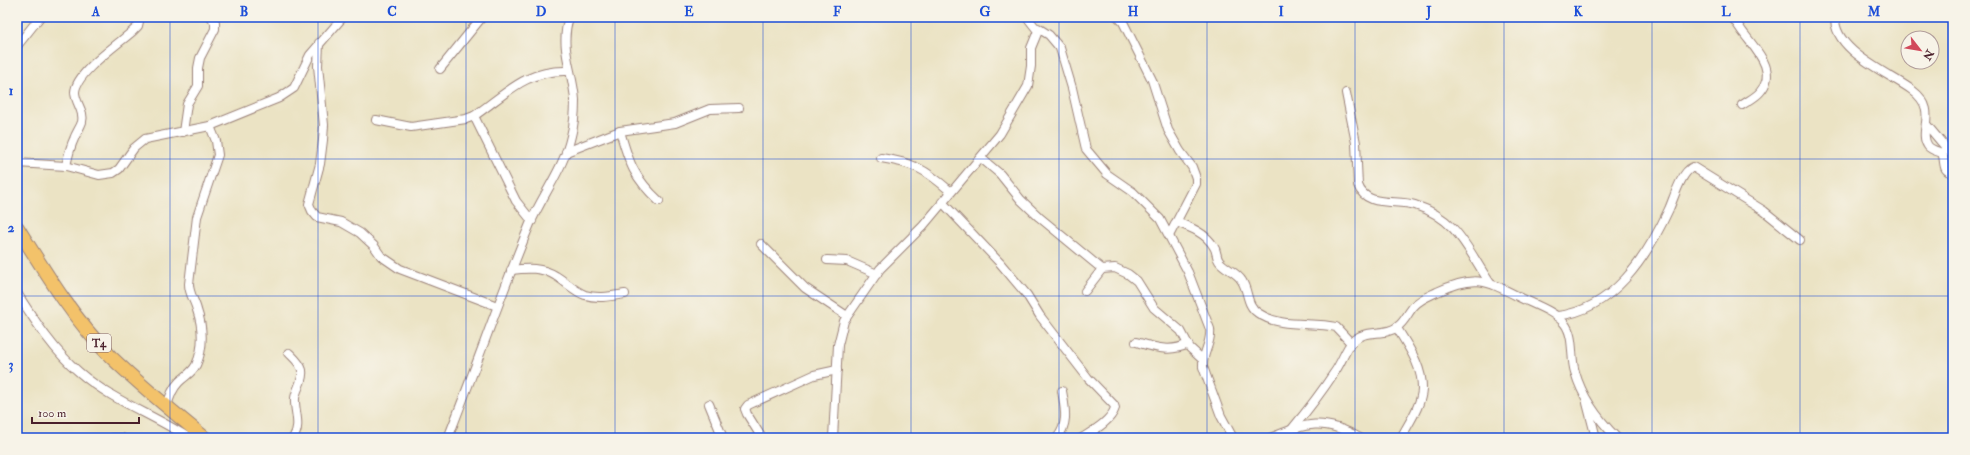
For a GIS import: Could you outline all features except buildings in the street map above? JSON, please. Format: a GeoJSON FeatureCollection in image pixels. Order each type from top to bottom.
{"type":"FeatureCollection","features":[{"type":"Feature","properties":{"kind":"highway","name":"T4"},"geometry":{"type":"LineString","coordinates":[[17,227],[85,328],[111,357],[167,407],[205,438]]}},
{"type":"Feature","properties":{"kind":"street"},"geometry":{"type":"LineString","coordinates":[[17,46],[40,17]]}},
{"type":"Feature","properties":{"kind":"street"},"geometry":{"type":"LineString","coordinates":[[66,166],[73,140],[82,121],[75,91],[78,84],[102,55],[138,26],[140,17]]}},
{"type":"Feature","properties":{"kind":"street"},"geometry":{"type":"LineString","coordinates":[[183,132],[187,104],[198,86],[198,68],[200,58],[215,29],[215,22],[211,17]]}},
{"type":"Feature","properties":{"kind":"street"},"geometry":{"type":"LineString","coordinates":[[17,163],[66,166],[99,175],[112,173],[119,169],[134,148],[145,139],[210,126],[279,98],[294,88],[310,55],[319,42],[343,17]]}},
{"type":"Feature","properties":{"kind":"street"},"geometry":{"type":"LineString","coordinates":[[440,69],[482,17]]}},
{"type":"Feature","properties":{"kind":"street"},"geometry":{"type":"LineString","coordinates":[[561,17],[566,28]]}},
{"type":"Feature","properties":{"kind":"street"},"geometry":{"type":"LineString","coordinates":[[448,438],[511,270],[532,221],[566,152],[571,136],[575,100],[566,47],[566,28],[569,17]]}},
{"type":"Feature","properties":{"kind":"street"},"geometry":{"type":"LineString","coordinates":[[1027,17],[1038,28],[1049,35],[1060,48],[1072,88],[1082,137],[1086,149],[1107,174],[1133,192],[1147,205],[1160,219],[1170,234],[1188,272],[1210,329],[1211,337],[1202,359],[1203,367],[1211,393],[1233,438]]}},
{"type":"Feature","properties":{"kind":"street"},"geometry":{"type":"LineString","coordinates":[[1118,17],[1123,22],[1152,80],[1172,138],[1192,167],[1196,178],[1196,184],[1170,234]]}},
{"type":"Feature","properties":{"kind":"street"},"geometry":{"type":"LineString","coordinates":[[1732,17],[1755,46],[1764,62],[1767,72],[1766,80],[1760,92],[1742,105]]}},
{"type":"Feature","properties":{"kind":"street"},"geometry":{"type":"LineString","coordinates":[[1834,17],[1836,31],[1854,51],[1919,97],[1926,107],[1925,136],[1927,145],[1930,148],[1942,153],[1944,168],[1953,173]]}},
{"type":"Feature","properties":{"kind":"street"},"geometry":{"type":"LineString","coordinates":[[833,438],[838,345],[844,321],[877,274],[906,241],[923,226],[950,191],[981,158],[1000,134],[1028,86],[1031,72],[1031,48],[1038,35],[1038,28]]}},
{"type":"Feature","properties":{"kind":"street"},"geometry":{"type":"LineString","coordinates":[[319,42],[318,66],[324,125],[320,164],[309,204],[312,211],[317,217],[341,222],[360,233],[374,246],[381,256],[400,269],[497,306]]}},
{"type":"Feature","properties":{"kind":"street"},"geometry":{"type":"LineString","coordinates":[[376,120],[411,127],[466,119],[474,116],[516,84],[526,79],[547,72],[569,71]]}},
{"type":"Feature","properties":{"kind":"street"},"geometry":{"type":"LineString","coordinates":[[1346,93],[1356,143],[1358,185],[1360,191],[1370,198],[1378,201],[1415,205],[1448,221],[1457,230],[1490,283]]}},
{"type":"Feature","properties":{"kind":"street"},"geometry":{"type":"LineString","coordinates":[[566,152],[620,131],[676,123],[710,109],[740,108]]}},
{"type":"Feature","properties":{"kind":"street"},"geometry":{"type":"LineString","coordinates":[[474,116],[514,196],[532,221]]}},
{"type":"Feature","properties":{"kind":"street"},"geometry":{"type":"LineString","coordinates":[[1926,124],[1953,156]]}},
{"type":"Feature","properties":{"kind":"street"},"geometry":{"type":"LineString","coordinates":[[167,407],[169,398],[177,384],[191,372],[196,365],[202,345],[200,320],[190,294],[189,284],[197,217],[218,155],[216,141],[210,126]]}},
{"type":"Feature","properties":{"kind":"street"},"geometry":{"type":"LineString","coordinates":[[620,131],[636,176],[659,201]]}},
{"type":"Feature","properties":{"kind":"street"},"geometry":{"type":"LineString","coordinates":[[881,158],[898,160],[924,169],[950,191]]}},
{"type":"Feature","properties":{"kind":"street"},"geometry":{"type":"LineString","coordinates":[[981,158],[1000,174],[1021,200],[1038,217],[1072,247],[1102,269],[1115,268],[1128,274],[1137,281],[1150,303],[1181,331],[1188,344],[1202,359]]}},
{"type":"Feature","properties":{"kind":"street"},"geometry":{"type":"LineString","coordinates":[[1556,316],[1579,312],[1586,309],[1623,282],[1641,260],[1669,210],[1679,186],[1687,172],[1693,168],[1764,211],[1800,240]]}},
{"type":"Feature","properties":{"kind":"street"},"geometry":{"type":"LineString","coordinates":[[942,202],[1000,263],[1026,295],[1040,316],[1088,378],[1114,405],[1114,412],[1109,418],[1082,438]]}},
{"type":"Feature","properties":{"kind":"street"},"geometry":{"type":"LineString","coordinates":[[1176,222],[1196,230],[1214,246],[1219,262],[1238,276],[1243,283],[1249,303],[1258,314],[1269,319],[1287,323],[1336,327],[1351,343]]}},
{"type":"Feature","properties":{"kind":"street"},"geometry":{"type":"LineString","coordinates":[[761,244],[805,288],[847,316]]}},
{"type":"Feature","properties":{"kind":"street"},"geometry":{"type":"LineString","coordinates":[[827,260],[847,261],[877,274]]}},
{"type":"Feature","properties":{"kind":"street"},"geometry":{"type":"LineString","coordinates":[[511,270],[527,268],[540,269],[555,276],[586,295],[599,297],[625,294]]}},
{"type":"Feature","properties":{"kind":"street"},"geometry":{"type":"LineString","coordinates":[[1085,291],[1102,269]]}},
{"type":"Feature","properties":{"kind":"street"},"geometry":{"type":"LineString","coordinates":[[1292,429],[1335,372],[1351,343],[1358,337],[1367,333],[1389,331],[1397,328],[1414,306],[1425,298],[1464,281],[1482,281],[1490,283],[1556,316],[1564,323],[1568,331],[1575,371],[1587,401],[1596,438]]}},
{"type":"Feature","properties":{"kind":"street"},"geometry":{"type":"LineString","coordinates":[[17,293],[60,355],[79,373],[102,390],[189,438]]}},
{"type":"Feature","properties":{"kind":"street"},"geometry":{"type":"LineString","coordinates":[[1397,328],[1416,360],[1422,391],[1419,402],[1401,438]]}},
{"type":"Feature","properties":{"kind":"street"},"geometry":{"type":"LineString","coordinates":[[1136,342],[1171,350],[1179,349],[1188,344]]}},
{"type":"Feature","properties":{"kind":"street"},"geometry":{"type":"LineString","coordinates":[[289,353],[298,361],[303,374],[295,398],[298,425],[296,434],[293,438]]}},
{"type":"Feature","properties":{"kind":"street"},"geometry":{"type":"LineString","coordinates":[[762,438],[747,414],[745,409],[748,404],[814,375],[837,370]]}},
{"type":"Feature","properties":{"kind":"street"},"geometry":{"type":"LineString","coordinates":[[1057,438],[1063,429],[1066,420],[1062,391]]}},
{"type":"Feature","properties":{"kind":"street"},"geometry":{"type":"LineString","coordinates":[[1587,401],[1617,438]]}},
{"type":"Feature","properties":{"kind":"street"},"geometry":{"type":"LineString","coordinates":[[709,404],[723,438]]}},
{"type":"Feature","properties":{"kind":"street"},"geometry":{"type":"LineString","coordinates":[[1270,438],[1292,429],[1317,423],[1336,427],[1360,438]]}},
{"type":"Feature","properties":{"kind":"street"},"geometry":{"type":"LineString","coordinates":[[113,438],[122,438]]}}]}
